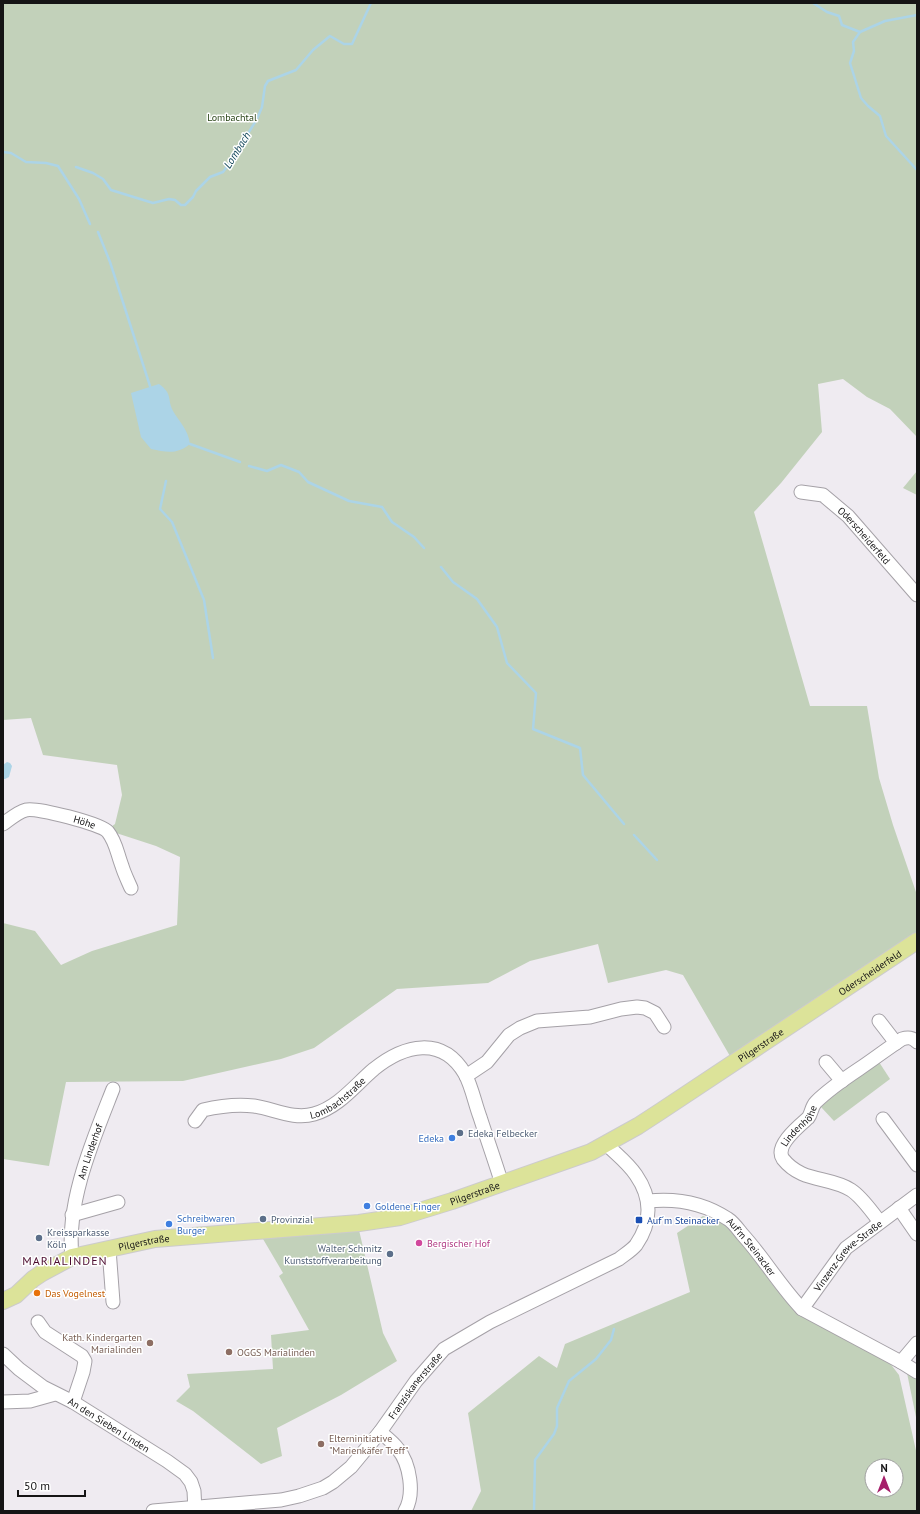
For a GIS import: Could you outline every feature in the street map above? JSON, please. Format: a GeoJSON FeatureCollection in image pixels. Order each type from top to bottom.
{"type":"FeatureCollection","features":[{"type":"Feature","properties":{"kind":"main road","name":"Oderscheiderfeld"},"geometry":{"type":"LineString","coordinates":[[822,1004],[917,940]]}},
{"type":"Feature","properties":{"kind":"main road","name":"Pilgerstraße"},"geometry":{"type":"LineString","coordinates":[[3,1301],[16,1295],[33,1279],[42,1273],[72,1257],[155,1239],[383,1221],[414,1213],[568,1161],[606,1144],[661,1111],[822,1004]]}},
{"type":"Feature","properties":{"kind":"street","name":"Oderscheiderfeld"},"geometry":{"type":"LineString","coordinates":[[801,492],[823,495],[848,516],[917,595]]}},
{"type":"Feature","properties":{"kind":"street","name":"Höhe"},"geometry":{"type":"LineString","coordinates":[[3,824],[27,809],[34,809],[71,818],[106,830],[116,846],[122,866],[132,888]]}},
{"type":"Feature","properties":{"kind":"street"},"geometry":{"type":"LineString","coordinates":[[466,1076],[487,1062],[509,1035],[520,1028],[537,1021],[590,1017],[621,1009],[637,1007],[645,1008],[655,1013],[664,1027]]}},
{"type":"Feature","properties":{"kind":"street"},"geometry":{"type":"LineString","coordinates":[[879,1021],[896,1043]]}},
{"type":"Feature","properties":{"kind":"street","name":"Lindenhöhe"},"geometry":{"type":"LineString","coordinates":[[880,1222],[852,1191],[834,1183],[806,1176],[782,1158],[781,1149],[786,1140],[811,1115],[812,1107],[816,1102],[842,1081],[896,1043],[908,1038],[913,1038],[917,1042]]}},
{"type":"Feature","properties":{"kind":"street","name":"Lombachstraße"},"geometry":{"type":"LineString","coordinates":[[195,1121],[203,1110],[230,1105],[255,1106],[293,1115],[313,1114],[322,1111],[341,1100],[386,1061],[399,1054],[420,1047],[433,1049],[449,1056],[466,1076],[502,1184]]}},
{"type":"Feature","properties":{"kind":"street"},"geometry":{"type":"LineString","coordinates":[[826,1062],[842,1081]]}},
{"type":"Feature","properties":{"kind":"street","name":"Am Linderhof"},"geometry":{"type":"LineString","coordinates":[[72,1257],[70,1236],[72,1215],[93,1140],[113,1089]]}},
{"type":"Feature","properties":{"kind":"street"},"geometry":{"type":"LineString","coordinates":[[883,1120],[917,1165]]}},
{"type":"Feature","properties":{"kind":"street"},"geometry":{"type":"LineString","coordinates":[[606,1144],[636,1174],[643,1186],[648,1201]]}},
{"type":"Feature","properties":{"kind":"street","name":"Vinzenz-Grewe-Straße"},"geometry":{"type":"LineString","coordinates":[[802,1309],[846,1248],[917,1195]]}},
{"type":"Feature","properties":{"kind":"street","name":"Auf'm Steinacker"},"geometry":{"type":"LineString","coordinates":[[648,1201],[662,1199],[681,1200],[703,1206],[729,1219],[754,1247],[789,1296],[802,1309],[917,1372]]}},
{"type":"Feature","properties":{"kind":"street","name":"Franziskanerstraße"},"geometry":{"type":"LineString","coordinates":[[153,1511],[195,1509],[281,1500],[313,1492],[333,1482],[351,1467],[380,1432],[416,1381],[444,1349],[490,1322],[619,1259],[635,1246],[643,1230],[648,1215],[648,1201]]}},
{"type":"Feature","properties":{"kind":"street"},"geometry":{"type":"LineString","coordinates":[[72,1215],[118,1202]]}},
{"type":"Feature","properties":{"kind":"street"},"geometry":{"type":"LineString","coordinates":[[899,1208],[917,1234]]}},
{"type":"Feature","properties":{"kind":"street"},"geometry":{"type":"LineString","coordinates":[[108,1249],[113,1302]]}},
{"type":"Feature","properties":{"kind":"street"},"geometry":{"type":"LineString","coordinates":[[38,1322],[45,1332],[82,1356],[86,1361],[73,1402]]}},
{"type":"Feature","properties":{"kind":"street"},"geometry":{"type":"LineString","coordinates":[[901,1362],[917,1343]]}},
{"type":"Feature","properties":{"kind":"street","name":"An den Sieben Linden"},"geometry":{"type":"LineString","coordinates":[[3,1354],[42,1387],[73,1402],[167,1460],[185,1474],[191,1482],[194,1491],[195,1509]]}},
{"type":"Feature","properties":{"kind":"street"},"geometry":{"type":"LineString","coordinates":[[3,1402],[30,1401],[55,1394]]}},
{"type":"Feature","properties":{"kind":"street"},"geometry":{"type":"LineString","coordinates":[[380,1432],[399,1450],[408,1472],[410,1498],[405,1511]]}},
{"type":"Feature","properties":{"kind":"green space","name":"Lombachtal"},"geometry":{"type":"Polygon","coordinates":[[[3,3],[917,3],[917,437],[890,409],[867,397],[843,379],[818,384],[822,432],[781,483],[754,512],[810,706],[867,706],[879,778],[893,825],[917,895],[917,941],[734,1063],[683,975],[666,970],[608,983],[598,944],[530,961],[488,983],[397,989],[314,1048],[281,1059],[183,1081],[66,1082],[49,1166],[3,1159],[3,923],[35,931],[61,965],[92,951],[177,925],[180,857],[156,846],[107,830],[115,824],[122,795],[117,765],[43,755],[31,718],[3,720],[3,3]]]}},
{"type":"Feature","properties":{"kind":"green space"},"geometry":{"type":"Polygon","coordinates":[[[917,471],[917,495],[903,488],[917,471]]]}},
{"type":"Feature","properties":{"kind":"green space"},"geometry":{"type":"Polygon","coordinates":[[[879,1062],[890,1079],[834,1121],[821,1107],[839,1090],[879,1062]]]}},
{"type":"Feature","properties":{"kind":"green space"},"geometry":{"type":"Polygon","coordinates":[[[703,1216],[724,1224],[749,1252],[772,1284],[796,1313],[889,1362],[899,1375],[917,1455],[917,1511],[471,1511],[481,1491],[468,1413],[539,1356],[557,1368],[565,1344],[690,1292],[677,1233],[703,1216]]]}},
{"type":"Feature","properties":{"kind":"green space"},"geometry":{"type":"Polygon","coordinates":[[[359,1230],[383,1333],[397,1361],[341,1395],[277,1428],[282,1456],[261,1464],[193,1411],[176,1401],[190,1387],[187,1374],[273,1369],[271,1335],[309,1330],[279,1276],[283,1273],[263,1239],[359,1230]]]}},
{"type":"Feature","properties":{"kind":"green space"},"geometry":{"type":"Polygon","coordinates":[[[907,1373],[917,1378],[917,1422],[907,1373]]]}},
{"type":"Feature","properties":{"kind":"water"},"geometry":{"type":"Polygon","coordinates":[[[159,384],[168,394],[171,407],[186,430],[189,439],[190,444],[181,450],[167,452],[151,449],[141,437],[131,393],[159,384]]]}},
{"type":"Feature","properties":{"kind":"water"},"geometry":{"type":"Polygon","coordinates":[[[7,762],[12,766],[9,777],[3,779],[3,765],[7,762]]]}},
{"type":"Feature","properties":{"kind":"waterway","name":"Lombach"},"geometry":{"type":"LineString","coordinates":[[76,167],[93,173],[103,179],[111,190],[153,203],[169,199],[175,200],[181,205],[185,205],[210,177],[223,172],[229,164],[257,119],[262,107],[265,86],[268,81],[296,70],[313,50],[330,36],[344,44],[352,44],[371,3]]}},
{"type":"Feature","properties":{"kind":"waterway","name":"Lombach"},"geometry":{"type":"LineString","coordinates":[[813,3],[827,12],[839,16],[842,25],[860,32],[853,42],[854,51],[850,63],[861,98],[880,116],[886,136],[917,170]]}},
{"type":"Feature","properties":{"kind":"waterway"},"geometry":{"type":"LineString","coordinates":[[860,32],[885,21],[917,15]]}},
{"type":"Feature","properties":{"kind":"waterway","name":"Lombach"},"geometry":{"type":"LineString","coordinates":[[3,152],[11,153],[26,162],[46,163],[58,166],[79,199],[90,224]]}},
{"type":"Feature","properties":{"kind":"waterway"},"geometry":{"type":"LineString","coordinates":[[98,232],[110,262],[150,386]]}},
{"type":"Feature","properties":{"kind":"waterway"},"geometry":{"type":"LineString","coordinates":[[190,444],[240,462]]}},
{"type":"Feature","properties":{"kind":"waterway"},"geometry":{"type":"LineString","coordinates":[[249,466],[267,471],[281,465],[299,472],[308,482],[349,501],[382,507],[392,522],[414,537],[424,548]]}},
{"type":"Feature","properties":{"kind":"waterway"},"geometry":{"type":"LineString","coordinates":[[166,481],[160,509],[172,522],[204,600],[213,658]]}},
{"type":"Feature","properties":{"kind":"waterway"},"geometry":{"type":"LineString","coordinates":[[441,567],[453,582],[477,599],[497,627],[507,663],[536,693],[533,729],[580,748],[583,775],[624,824]]}},
{"type":"Feature","properties":{"kind":"waterway"},"geometry":{"type":"LineString","coordinates":[[634,835],[657,860]]}},
{"type":"Feature","properties":{"kind":"waterway"},"geometry":{"type":"LineString","coordinates":[[534,1511],[535,1460],[554,1434],[557,1426],[557,1408],[569,1381],[596,1359],[611,1340],[614,1329]]}},
{"type":"Feature","properties":{"kind":"place","name":"Edeka Felbecker"},"geometry":{"type":"Point","coordinates":[460,1133]}},
{"type":"Feature","properties":{"kind":"place","name":"Edeka"},"geometry":{"type":"Point","coordinates":[452,1138]}},
{"type":"Feature","properties":{"kind":"place","name":"Goldene Finger"},"geometry":{"type":"Point","coordinates":[367,1206]}},
{"type":"Feature","properties":{"kind":"place","name":"Provinzial"},"geometry":{"type":"Point","coordinates":[263,1219]}},
{"type":"Feature","properties":{"kind":"place","name":"Auf´m Steinacker"},"geometry":{"type":"Point","coordinates":[639,1220]}},
{"type":"Feature","properties":{"kind":"place","name":"Schreibwaren Burger"},"geometry":{"type":"Point","coordinates":[169,1224]}},
{"type":"Feature","properties":{"kind":"place","name":"Kreissparkasse Köln"},"geometry":{"type":"Point","coordinates":[39,1238]}},
{"type":"Feature","properties":{"kind":"place","name":"Bergischer Hof"},"geometry":{"type":"Point","coordinates":[419,1243]}},
{"type":"Feature","properties":{"kind":"place","name":"Walter Schmitz Kunststoffverarbeitung"},"geometry":{"type":"Point","coordinates":[390,1254]}},
{"type":"Feature","properties":{"kind":"place","name":"Das Vogelnest"},"geometry":{"type":"Point","coordinates":[37,1293]}},
{"type":"Feature","properties":{"kind":"place","name":"Kath. Kindergarten Marialinden"},"geometry":{"type":"Point","coordinates":[150,1343]}},
{"type":"Feature","properties":{"kind":"place","name":"OGGS Marialinden"},"geometry":{"type":"Point","coordinates":[229,1352]}},
{"type":"Feature","properties":{"kind":"place","name":"Elterninitiative \"Marienkäfer Treff\""},"geometry":{"type":"Point","coordinates":[321,1444]}},
{"type":"Feature","properties":{"kind":"district","name":"MARIALINDEN"},"geometry":{"type":"Point","coordinates":[65,1260]}}]}
